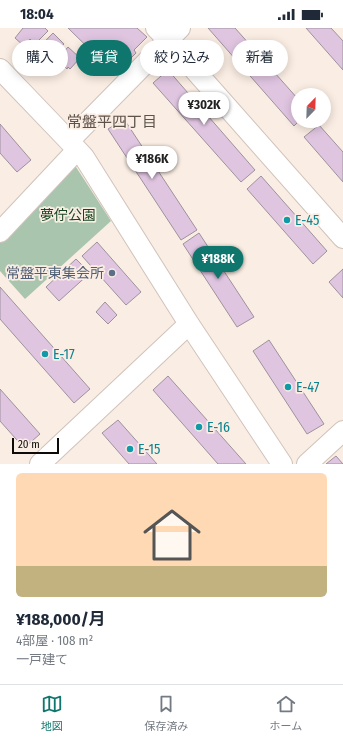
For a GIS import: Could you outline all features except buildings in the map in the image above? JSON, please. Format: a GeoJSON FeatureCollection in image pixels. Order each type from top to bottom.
{"type":"FeatureCollection","features":[{"type":"Feature","properties":{"kind":"street"},"geometry":{"type":"LineString","coordinates":[[0,232],[168,32],[343,238]]}},
{"type":"Feature","properties":{"kind":"street"},"geometry":{"type":"LineString","coordinates":[[0,69],[84,157],[189,324],[282,464]]}},
{"type":"Feature","properties":{"kind":"street"},"geometry":{"type":"LineString","coordinates":[[40,464],[189,324]]}},
{"type":"Feature","properties":{"kind":"street"},"geometry":{"type":"LineString","coordinates":[[307,464],[343,432]]}},
{"type":"Feature","properties":{"kind":"green space","name":"夢佇公園"},"geometry":{"type":"Polygon","coordinates":[[[76,167],[111,221],[25,299],[0,271],[0,240],[68,168],[76,167]]]}},
{"type":"Feature","properties":{"kind":"place","name":"E-45"},"geometry":{"type":"Point","coordinates":[287,220]}},
{"type":"Feature","properties":{"kind":"place","name":"常盤平東集会所"},"geometry":{"type":"Point","coordinates":[112,273]}},
{"type":"Feature","properties":{"kind":"place","name":"E-17"},"geometry":{"type":"Point","coordinates":[45,354]}},
{"type":"Feature","properties":{"kind":"place","name":"E-47"},"geometry":{"type":"Point","coordinates":[288,387]}},
{"type":"Feature","properties":{"kind":"place","name":"E-16"},"geometry":{"type":"Point","coordinates":[199,427]}},
{"type":"Feature","properties":{"kind":"place","name":"E-15"},"geometry":{"type":"Point","coordinates":[130,449]}},
{"type":"Feature","properties":{"kind":"district","name":"常盤平四丁目"},"geometry":{"type":"Point","coordinates":[112,122]}}]}
